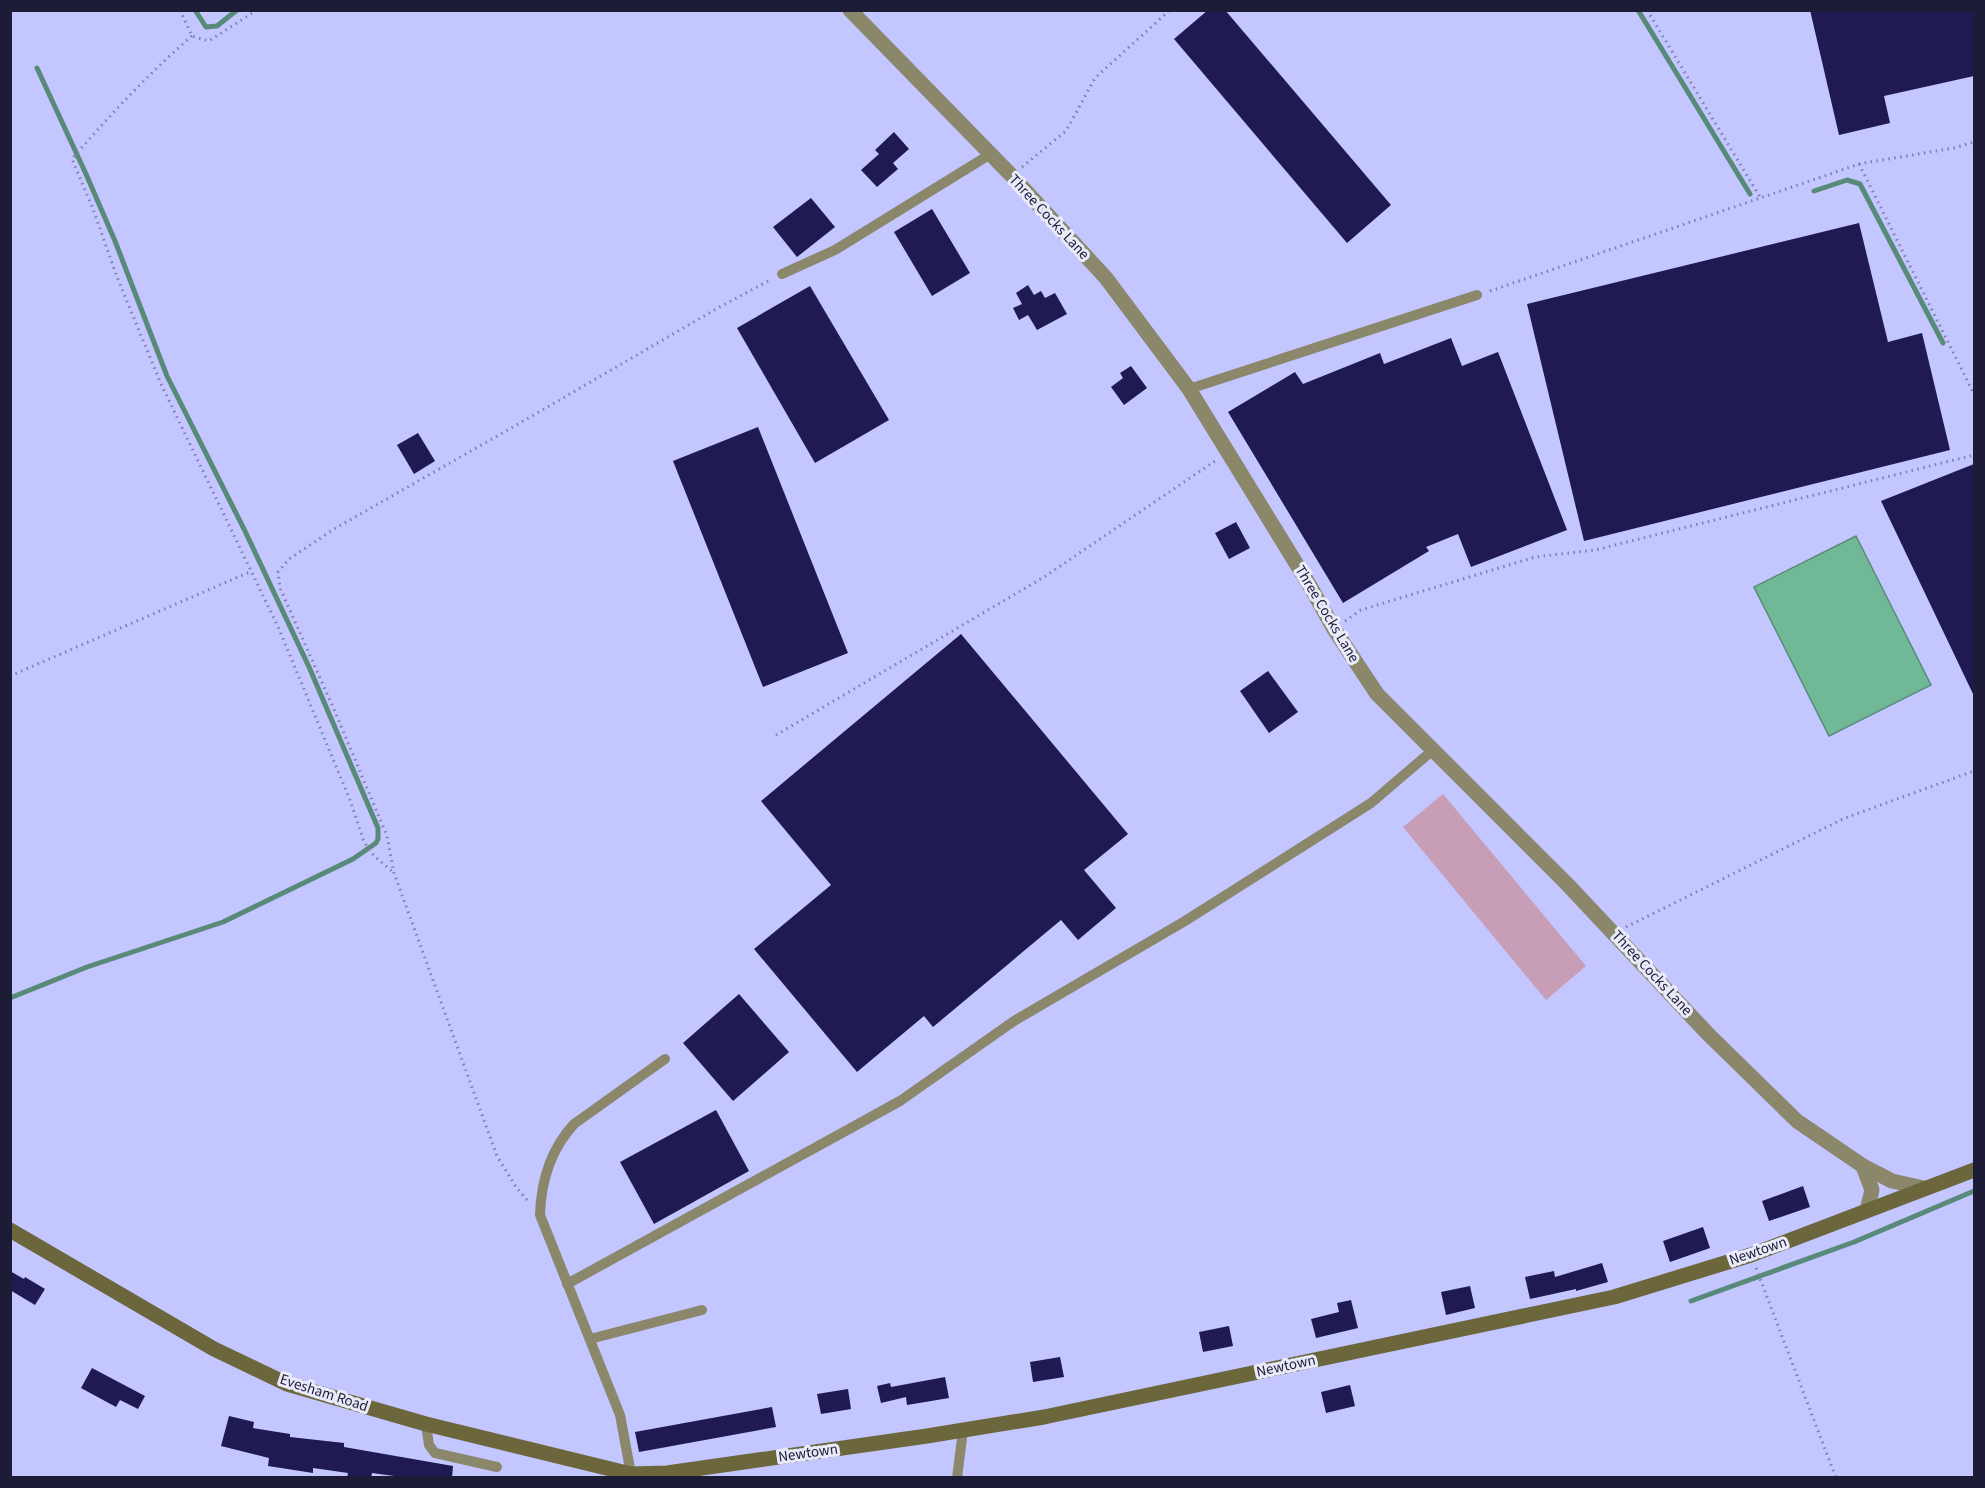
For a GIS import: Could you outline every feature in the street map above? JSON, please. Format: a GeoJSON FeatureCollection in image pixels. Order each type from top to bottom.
{"type":"FeatureCollection","features":[{"type":"Feature","properties":{"kind":"main road"},"geometry":{"type":"LineString","coordinates":[[1924,1188],[1974,1170]]}},
{"type":"Feature","properties":{"kind":"main road","name":"Newtown"},"geometry":{"type":"LineString","coordinates":[[631,1474],[701,1469],[1044,1417],[1614,1297],[1750,1255],[1924,1188]]}},
{"type":"Feature","properties":{"kind":"main road","name":"Evesham Road"},"geometry":{"type":"LineString","coordinates":[[10,1230],[214,1349],[287,1384],[426,1424],[631,1474]]}},
{"type":"Feature","properties":{"kind":"street","name":"Three Cocks Lane"},"geometry":{"type":"LineString","coordinates":[[850,10],[1012,176],[1106,278],[1189,389],[1334,629],[1377,694],[1614,933],[1708,1034],[1797,1121],[1863,1166],[1892,1181],[1924,1188]]}},
{"type":"Feature","properties":{"kind":"street"},"geometry":{"type":"LineString","coordinates":[[1863,1166],[1872,1190],[1867,1210]]}},
{"type":"Feature","properties":{"kind":"lane"},"geometry":{"type":"LineString","coordinates":[[782,274],[835,250],[989,154]]}},
{"type":"Feature","properties":{"kind":"lane"},"geometry":{"type":"LineString","coordinates":[[1189,389],[1477,295]]}},
{"type":"Feature","properties":{"kind":"lane"},"geometry":{"type":"LineString","coordinates":[[567,1284],[900,1101],[1014,1021],[1185,921],[1371,803],[1433,750]]}},
{"type":"Feature","properties":{"kind":"lane"},"geometry":{"type":"LineString","coordinates":[[631,1474],[620,1415],[540,1215],[541,1197],[551,1160],[562,1138],[574,1124],[665,1059]]}},
{"type":"Feature","properties":{"kind":"lane"},"geometry":{"type":"LineString","coordinates":[[590,1339],[702,1310]]}},
{"type":"Feature","properties":{"kind":"lane"},"geometry":{"type":"LineString","coordinates":[[426,1424],[429,1445],[435,1453],[497,1467]]}},
{"type":"Feature","properties":{"kind":"lane"},"geometry":{"type":"LineString","coordinates":[[957,1478],[963,1430]]}},
{"type":"Feature","properties":{"kind":"path"},"geometry":{"type":"LineString","coordinates":[[180,10],[192,36],[208,41],[257,10]]}},
{"type":"Feature","properties":{"kind":"path"},"geometry":{"type":"LineString","coordinates":[[1012,176],[1066,130],[1095,78],[1170,10]]}},
{"type":"Feature","properties":{"kind":"path"},"geometry":{"type":"LineString","coordinates":[[1647,10],[1760,197]]}},
{"type":"Feature","properties":{"kind":"path"},"geometry":{"type":"LineString","coordinates":[[192,36],[174,51],[102,124],[72,159],[161,384],[279,629],[350,800],[364,842],[374,856],[394,873]]}},
{"type":"Feature","properties":{"kind":"path"},"geometry":{"type":"LineString","coordinates":[[1477,295],[1859,164],[1954,148],[1974,142]]}},
{"type":"Feature","properties":{"kind":"path"},"geometry":{"type":"LineString","coordinates":[[1859,164],[1974,394]]}},
{"type":"Feature","properties":{"kind":"path"},"geometry":{"type":"LineString","coordinates":[[540,1215],[516,1187],[497,1156],[394,873],[387,836],[280,588],[278,572],[289,559],[334,529],[716,309],[782,274]]}},
{"type":"Feature","properties":{"kind":"path"},"geometry":{"type":"LineString","coordinates":[[776,735],[1044,577],[1228,452]]}},
{"type":"Feature","properties":{"kind":"path"},"geometry":{"type":"LineString","coordinates":[[1334,629],[1361,610],[1535,557],[1594,550],[1974,455]]}},
{"type":"Feature","properties":{"kind":"path"},"geometry":{"type":"LineString","coordinates":[[10,675],[252,571]]}},
{"type":"Feature","properties":{"kind":"path"},"geometry":{"type":"LineString","coordinates":[[1614,933],[1845,819],[1974,771]]}},
{"type":"Feature","properties":{"kind":"path"},"geometry":{"type":"LineString","coordinates":[[1755,1268],[1836,1478]]}},
{"type":"Feature","properties":{"kind":"shaded area"},"geometry":{"type":"Polygon","coordinates":[[[1856,536],[1931,685],[1829,736],[1754,587],[1856,536]]]}},
{"type":"Feature","properties":{"kind":"shaded area"},"geometry":{"type":"Polygon","coordinates":[[[1443,794],[1586,966],[1546,1000],[1403,827],[1443,794]]]}},
{"type":"Feature","properties":{"kind":"building"},"geometry":{"type":"Polygon","coordinates":[[[1208,10],[1225,10],[1391,205],[1347,243],[1174,39],[1208,10]]]}},
{"type":"Feature","properties":{"kind":"building"},"geometry":{"type":"Polygon","coordinates":[[[1810,10],[1974,10],[1974,76],[1884,96],[1890,123],[1839,135],[1810,10]]]}},
{"type":"Feature","properties":{"kind":"building"},"geometry":{"type":"Polygon","coordinates":[[[894,132],[909,149],[893,163],[898,169],[877,187],[861,170],[879,154],[875,150],[894,132]]]}},
{"type":"Feature","properties":{"kind":"building"},"geometry":{"type":"Polygon","coordinates":[[[811,198],[835,227],[797,257],[773,227],[811,198]]]}},
{"type":"Feature","properties":{"kind":"building"},"geometry":{"type":"Polygon","coordinates":[[[932,209],[970,273],[932,296],[894,232],[932,209]]]}},
{"type":"Feature","properties":{"kind":"building"},"geometry":{"type":"Polygon","coordinates":[[[1859,223],[1888,342],[1922,333],[1950,450],[1584,541],[1527,304],[1859,223]]]}},
{"type":"Feature","properties":{"kind":"building"},"geometry":{"type":"Polygon","coordinates":[[[1028,285],[1034,295],[1041,291],[1045,298],[1055,293],[1067,314],[1037,330],[1028,315],[1019,320],[1013,308],[1022,304],[1016,293],[1028,285]]]}},
{"type":"Feature","properties":{"kind":"building"},"geometry":{"type":"Polygon","coordinates":[[[810,286],[889,420],[815,463],[737,328],[810,286]]]}},
{"type":"Feature","properties":{"kind":"building"},"geometry":{"type":"Polygon","coordinates":[[[1451,338],[1462,366],[1498,352],[1567,530],[1471,567],[1458,534],[1426,547],[1429,551],[1343,603],[1228,412],[1295,372],[1303,384],[1380,353],[1384,364],[1451,338]]]}},
{"type":"Feature","properties":{"kind":"building"},"geometry":{"type":"Polygon","coordinates":[[[1131,366],[1147,388],[1124,405],[1111,387],[1123,378],[1120,373],[1131,366]]]}},
{"type":"Feature","properties":{"kind":"building"},"geometry":{"type":"Polygon","coordinates":[[[758,427],[848,653],[763,687],[673,461],[758,427]]]}},
{"type":"Feature","properties":{"kind":"building"},"geometry":{"type":"Polygon","coordinates":[[[418,433],[435,461],[414,474],[397,445],[418,433]]]}},
{"type":"Feature","properties":{"kind":"building"},"geometry":{"type":"Polygon","coordinates":[[[1974,464],[1974,696],[1881,501],[1974,464]]]}},
{"type":"Feature","properties":{"kind":"building"},"geometry":{"type":"Polygon","coordinates":[[[1236,522],[1250,548],[1229,559],[1215,533],[1236,522]]]}},
{"type":"Feature","properties":{"kind":"building"},"geometry":{"type":"Polygon","coordinates":[[[961,634],[1128,834],[1084,870],[1116,908],[1078,940],[1061,920],[933,1027],[924,1016],[857,1072],[754,949],[831,885],[761,801],[961,634]]]}},
{"type":"Feature","properties":{"kind":"building"},"geometry":{"type":"Polygon","coordinates":[[[1268,671],[1298,712],[1269,733],[1240,691],[1268,671]]]}},
{"type":"Feature","properties":{"kind":"building"},"geometry":{"type":"Polygon","coordinates":[[[739,994],[789,1052],[733,1101],[683,1043],[739,994]]]}},
{"type":"Feature","properties":{"kind":"building"},"geometry":{"type":"Polygon","coordinates":[[[716,1110],[749,1171],[654,1224],[620,1162],[716,1110]]]}},
{"type":"Feature","properties":{"kind":"building"},"geometry":{"type":"Polygon","coordinates":[[[1803,1186],[1810,1207],[1769,1221],[1762,1201],[1803,1186]]]}},
{"type":"Feature","properties":{"kind":"building"},"geometry":{"type":"Polygon","coordinates":[[[1703,1227],[1710,1248],[1670,1262],[1663,1241],[1703,1227]]]}},
{"type":"Feature","properties":{"kind":"building"},"geometry":{"type":"Polygon","coordinates":[[[1602,1263],[1608,1282],[1576,1291],[1576,1289],[1530,1299],[1525,1277],[1554,1271],[1555,1277],[1602,1263]]]}},
{"type":"Feature","properties":{"kind":"building"},"geometry":{"type":"Polygon","coordinates":[[[10,1271],[45,1289],[35,1305],[10,1290],[10,1271]]]}},
{"type":"Feature","properties":{"kind":"building"},"geometry":{"type":"Polygon","coordinates":[[[1470,1286],[1475,1308],[1446,1315],[1441,1292],[1470,1286]]]}},
{"type":"Feature","properties":{"kind":"building"},"geometry":{"type":"Polygon","coordinates":[[[1351,1300],[1358,1328],[1316,1338],[1311,1319],[1339,1312],[1337,1303],[1351,1300]]]}},
{"type":"Feature","properties":{"kind":"building"},"geometry":{"type":"Polygon","coordinates":[[[1229,1326],[1233,1346],[1203,1352],[1199,1332],[1229,1326]]]}},
{"type":"Feature","properties":{"kind":"building"},"geometry":{"type":"Polygon","coordinates":[[[1060,1357],[1064,1377],[1033,1382],[1030,1362],[1060,1357]]]}},
{"type":"Feature","properties":{"kind":"building"},"geometry":{"type":"Polygon","coordinates":[[[92,1368],[145,1396],[138,1409],[120,1400],[116,1407],[81,1388],[92,1368]]]}},
{"type":"Feature","properties":{"kind":"building"},"geometry":{"type":"Polygon","coordinates":[[[945,1377],[949,1398],[907,1405],[906,1397],[881,1403],[877,1386],[890,1383],[891,1387],[945,1377]]]}},
{"type":"Feature","properties":{"kind":"building"},"geometry":{"type":"Polygon","coordinates":[[[1350,1385],[1355,1406],[1326,1413],[1321,1392],[1350,1385]]]}},
{"type":"Feature","properties":{"kind":"building"},"geometry":{"type":"Polygon","coordinates":[[[848,1389],[851,1409],[821,1414],[817,1394],[848,1389]]]}},
{"type":"Feature","properties":{"kind":"building"},"geometry":{"type":"Polygon","coordinates":[[[772,1407],[776,1427],[639,1452],[635,1432],[772,1407]]]}},
{"type":"Feature","properties":{"kind":"building"},"geometry":{"type":"Polygon","coordinates":[[[229,1416],[254,1422],[253,1428],[290,1434],[290,1437],[344,1443],[344,1447],[453,1466],[452,1478],[409,1478],[372,1473],[371,1478],[347,1478],[348,1473],[313,1468],[313,1473],[268,1466],[269,1458],[221,1446],[229,1416]]]}},
{"type":"Feature","properties":{"kind":"waterway"},"geometry":{"type":"LineString","coordinates":[[195,10],[206,27],[217,26],[237,10]]}},
{"type":"Feature","properties":{"kind":"waterway"},"geometry":{"type":"LineString","coordinates":[[1638,10],[1750,194]]}},
{"type":"Feature","properties":{"kind":"waterway"},"geometry":{"type":"LineString","coordinates":[[10,998],[87,967],[223,922],[353,859],[376,843],[378,839],[378,828],[309,667],[245,531],[167,376],[115,241],[37,68]]}},
{"type":"Feature","properties":{"kind":"waterway"},"geometry":{"type":"LineString","coordinates":[[1814,191],[1847,180],[1860,184],[1943,343]]}},
{"type":"Feature","properties":{"kind":"waterway"},"geometry":{"type":"LineString","coordinates":[[1691,1301],[1854,1242],[1974,1191]]}}]}
